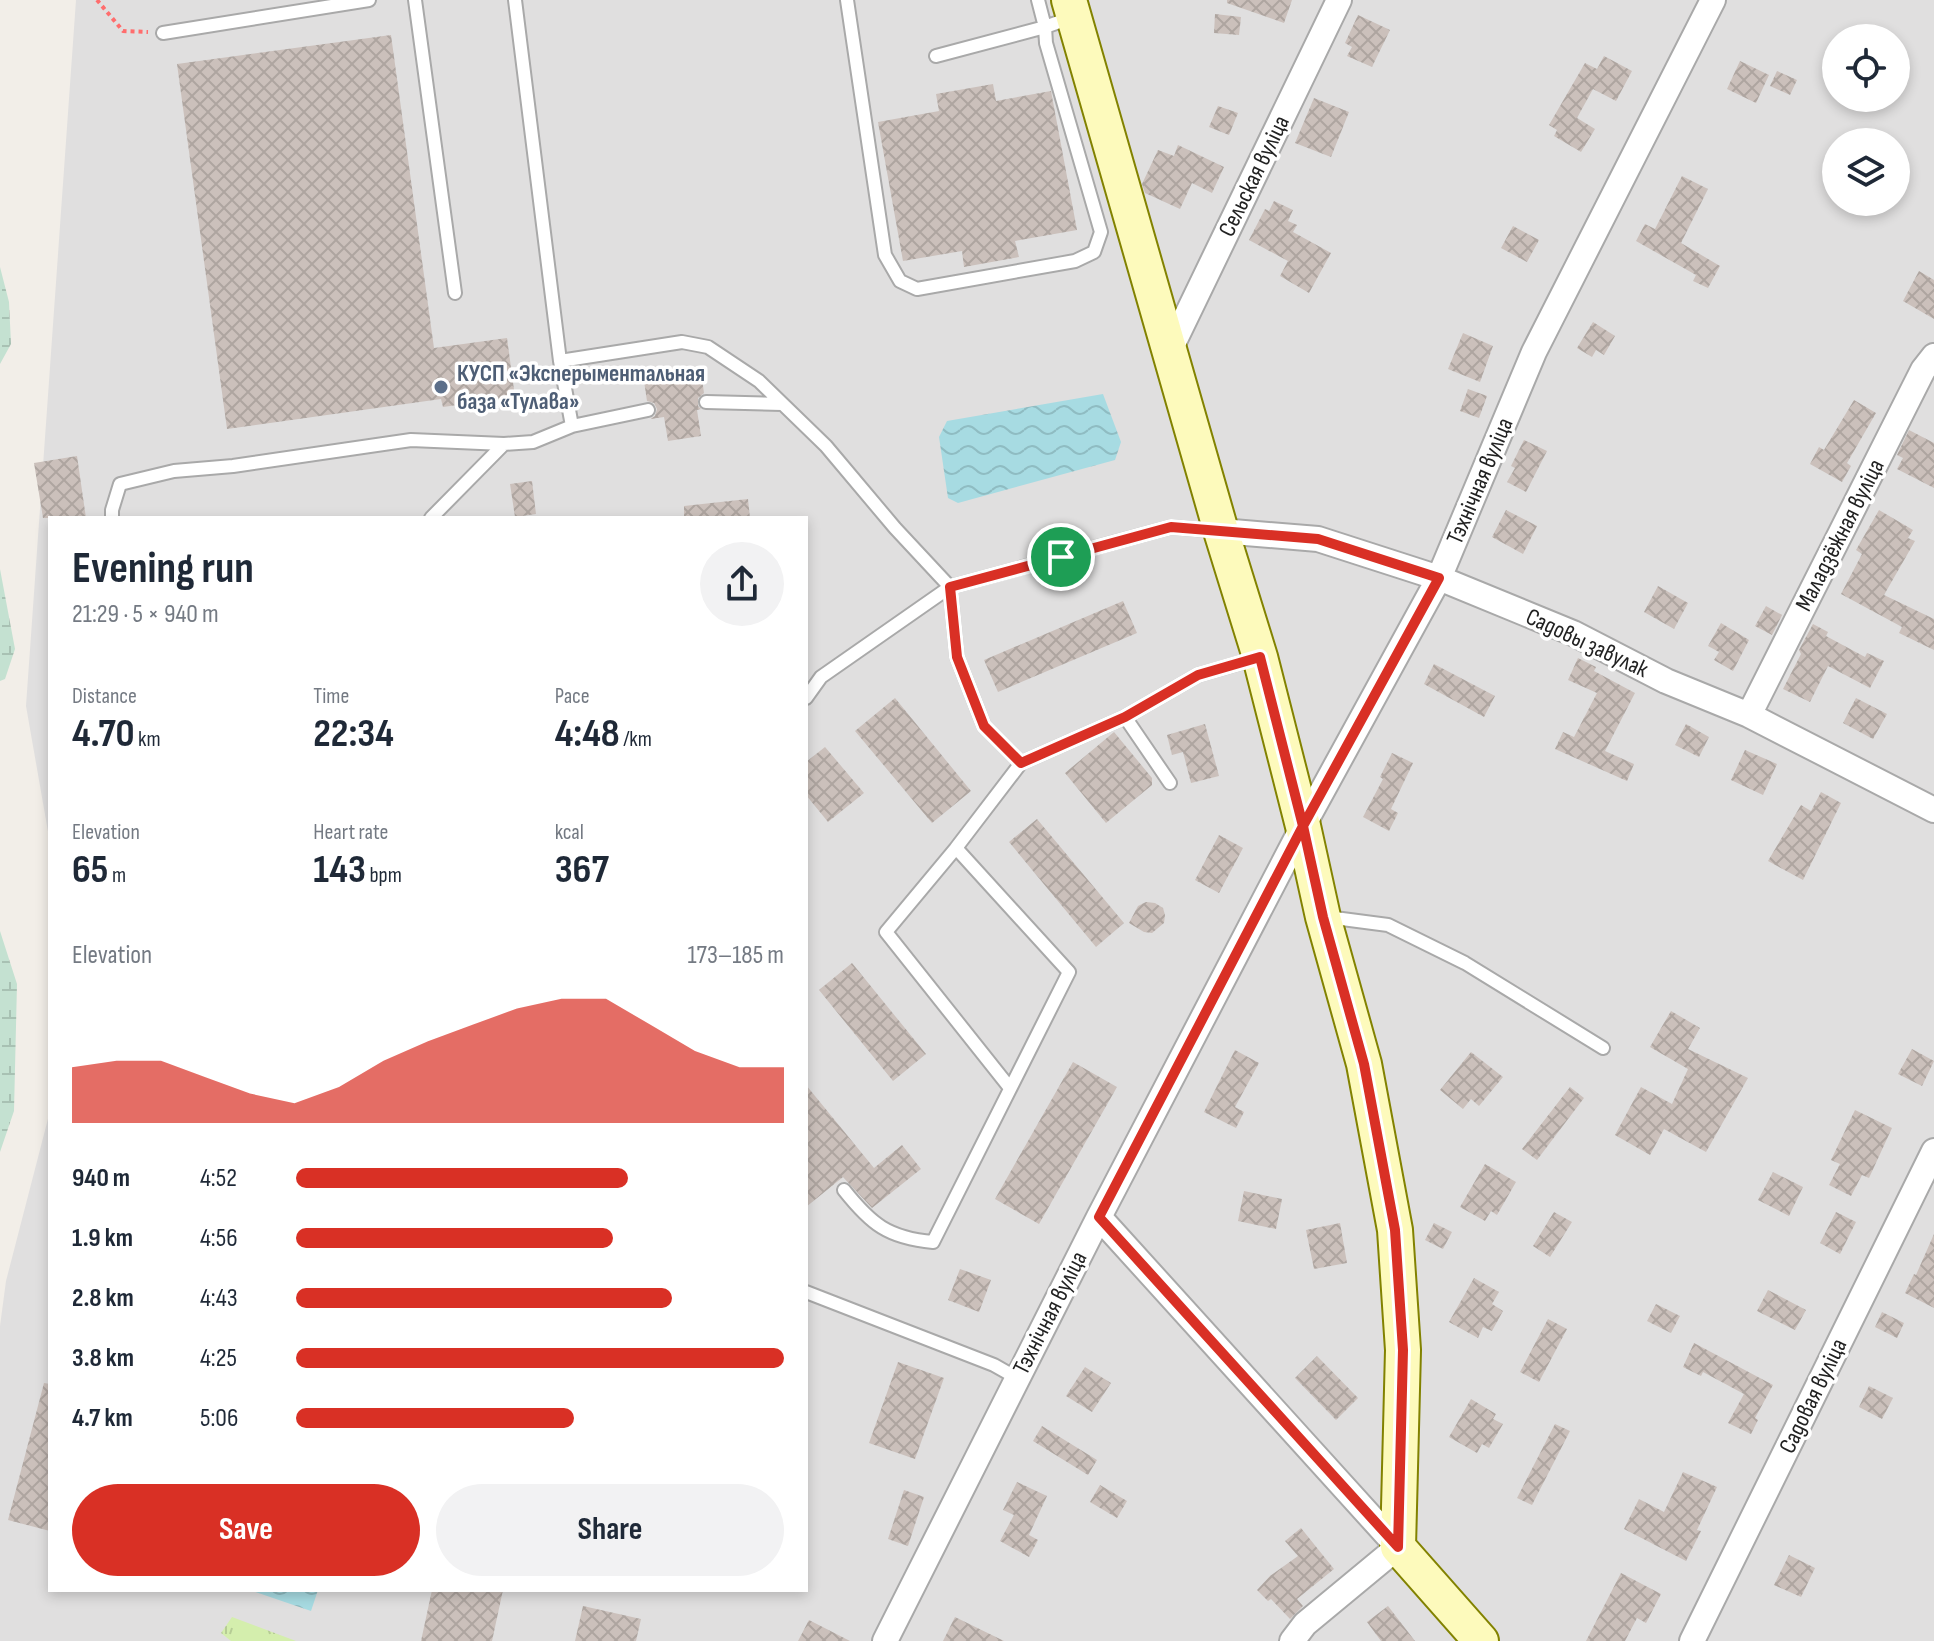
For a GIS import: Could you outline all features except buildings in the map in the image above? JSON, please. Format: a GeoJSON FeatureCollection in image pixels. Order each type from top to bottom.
{"type":"FeatureCollection","features":[{"type":"Feature","properties":{"kind":"street","name":"Сельская вуліца"},"geometry":{"type":"LineString","coordinates":[[1169,352],[1339,0]]}},
{"type":"Feature","properties":{"kind":"street","name":"Тэхнічная вуліца"},"geometry":{"type":"LineString","coordinates":[[885,1641],[1099,1217],[1303,826],[1439,578],[1534,352],[1713,0]]}},
{"type":"Feature","properties":{"kind":"street"},"geometry":{"type":"LineString","coordinates":[[1062,15],[1169,352],[1260,657],[1323,917],[1364,1064],[1395,1230],[1403,1350],[1398,1547],[1305,1624],[1292,1641]]}},
{"type":"Feature","properties":{"kind":"street","name":"Маладзёжная вуліца"},"geometry":{"type":"LineString","coordinates":[[1749,715],[1923,370],[1934,356]]}},
{"type":"Feature","properties":{"kind":"street","name":"Садовы завулак"},"geometry":{"type":"LineString","coordinates":[[1221,531],[1318,539],[1439,578],[1573,633],[1666,681],[1749,715],[1934,810]]}},
{"type":"Feature","properties":{"kind":"street","name":"Садовая вуліца"},"geometry":{"type":"LineString","coordinates":[[1692,1641],[1934,1151]]}},
{"type":"Feature","properties":{"kind":"street"},"geometry":{"type":"LineString","coordinates":[[1099,1217],[1481,1641]]}},
{"type":"Feature","properties":{"kind":"lane"},"geometry":{"type":"LineString","coordinates":[[163,33],[369,0]]}},
{"type":"Feature","properties":{"kind":"lane"},"geometry":{"type":"LineString","coordinates":[[415,0],[455,293]]}},
{"type":"Feature","properties":{"kind":"lane"},"geometry":{"type":"LineString","coordinates":[[515,0],[560,361],[572,426]]}},
{"type":"Feature","properties":{"kind":"lane"},"geometry":{"type":"LineString","coordinates":[[847,0],[885,255],[900,281],[917,289],[1075,261],[1094,252],[1101,232],[1046,43],[1062,15]]}},
{"type":"Feature","properties":{"kind":"lane"},"geometry":{"type":"LineString","coordinates":[[1038,0],[1062,15]]}},
{"type":"Feature","properties":{"kind":"lane"},"geometry":{"type":"LineString","coordinates":[[936,56],[1062,15]]}},
{"type":"Feature","properties":{"kind":"lane"},"geometry":{"type":"LineString","coordinates":[[560,361],[682,342],[708,347],[759,381],[826,446],[950,587],[957,657],[984,726],[1021,763]]}},
{"type":"Feature","properties":{"kind":"lane"},"geometry":{"type":"LineString","coordinates":[[706,402],[782,404]]}},
{"type":"Feature","properties":{"kind":"lane"},"geometry":{"type":"LineString","coordinates":[[112,516],[120,484],[174,471],[233,466],[411,440],[504,444],[533,442],[572,426],[648,410]]}},
{"type":"Feature","properties":{"kind":"lane"},"geometry":{"type":"LineString","coordinates":[[433,516],[504,444]]}},
{"type":"Feature","properties":{"kind":"lane"},"geometry":{"type":"LineString","coordinates":[[808,695],[821,677],[950,587],[1171,527],[1221,531]]}},
{"type":"Feature","properties":{"kind":"lane"},"geometry":{"type":"LineString","coordinates":[[1010,1088],[886,932],[1021,763],[1125,717],[1198,675],[1260,657]]}},
{"type":"Feature","properties":{"kind":"lane"},"geometry":{"type":"LineString","coordinates":[[1125,717],[1170,783]]}},
{"type":"Feature","properties":{"kind":"lane"},"geometry":{"type":"LineString","coordinates":[[844,1190],[867,1218],[906,1240],[933,1242],[1069,972],[956,848]]}},
{"type":"Feature","properties":{"kind":"lane"},"geometry":{"type":"LineString","coordinates":[[1323,917],[1388,925],[1465,963],[1603,1048]]}},
{"type":"Feature","properties":{"kind":"lane"},"geometry":{"type":"LineString","coordinates":[[808,1293],[994,1365],[1017,1378]]}},
{"type":"Feature","properties":{"kind":"path"},"geometry":{"type":"LineString","coordinates":[[97,0],[123,31],[163,33]]}},
{"type":"Feature","properties":{"kind":"shaded area"},"geometry":{"type":"Polygon","coordinates":[[[76,0],[1934,0],[1934,1641],[0,1641],[0,1326],[6,1281],[48,1119],[48,1592],[808,1592],[808,516],[48,516],[48,832],[26,706],[76,0]]]}},
{"type":"Feature","properties":{"kind":"green space"},"geometry":{"type":"Polygon","coordinates":[[[0,267],[9,302],[11,344],[0,364],[0,267]]]}},
{"type":"Feature","properties":{"kind":"green space"},"geometry":{"type":"Polygon","coordinates":[[[0,569],[15,649],[5,679],[0,681],[0,569]]]}},
{"type":"Feature","properties":{"kind":"green space"},"geometry":{"type":"Polygon","coordinates":[[[0,931],[17,984],[14,1111],[0,1152],[0,931]]]}},
{"type":"Feature","properties":{"kind":"green space"},"geometry":{"type":"Polygon","coordinates":[[[232,1617],[296,1641],[231,1641],[221,1633],[232,1617]]]}},
{"type":"Feature","properties":{"kind":"water"},"geometry":{"type":"Polygon","coordinates":[[[1103,394],[1121,442],[1115,460],[958,503],[948,498],[939,437],[947,421],[1103,394]]]}},
{"type":"Feature","properties":{"kind":"water"},"geometry":{"type":"Polygon","coordinates":[[[256,1592],[317,1592],[311,1611],[256,1592]]]}},
{"type":"Feature","properties":{"kind":"place","name":"КУСП «Эксперыментальная база «Тулава»"},"geometry":{"type":"Point","coordinates":[441,387]}},
{"type":"Feature","properties":{"kind":"route"},"geometry":{"type":"LineString","coordinates":[[1061,557],[950,587],[957,657],[984,726],[1021,763],[1125,717],[1198,675],[1260,657],[1303,826],[1323,917],[1364,1064],[1395,1230],[1403,1350],[1398,1547],[1099,1217],[1303,826],[1439,578],[1318,539],[1171,527],[1061,557]]}}]}
